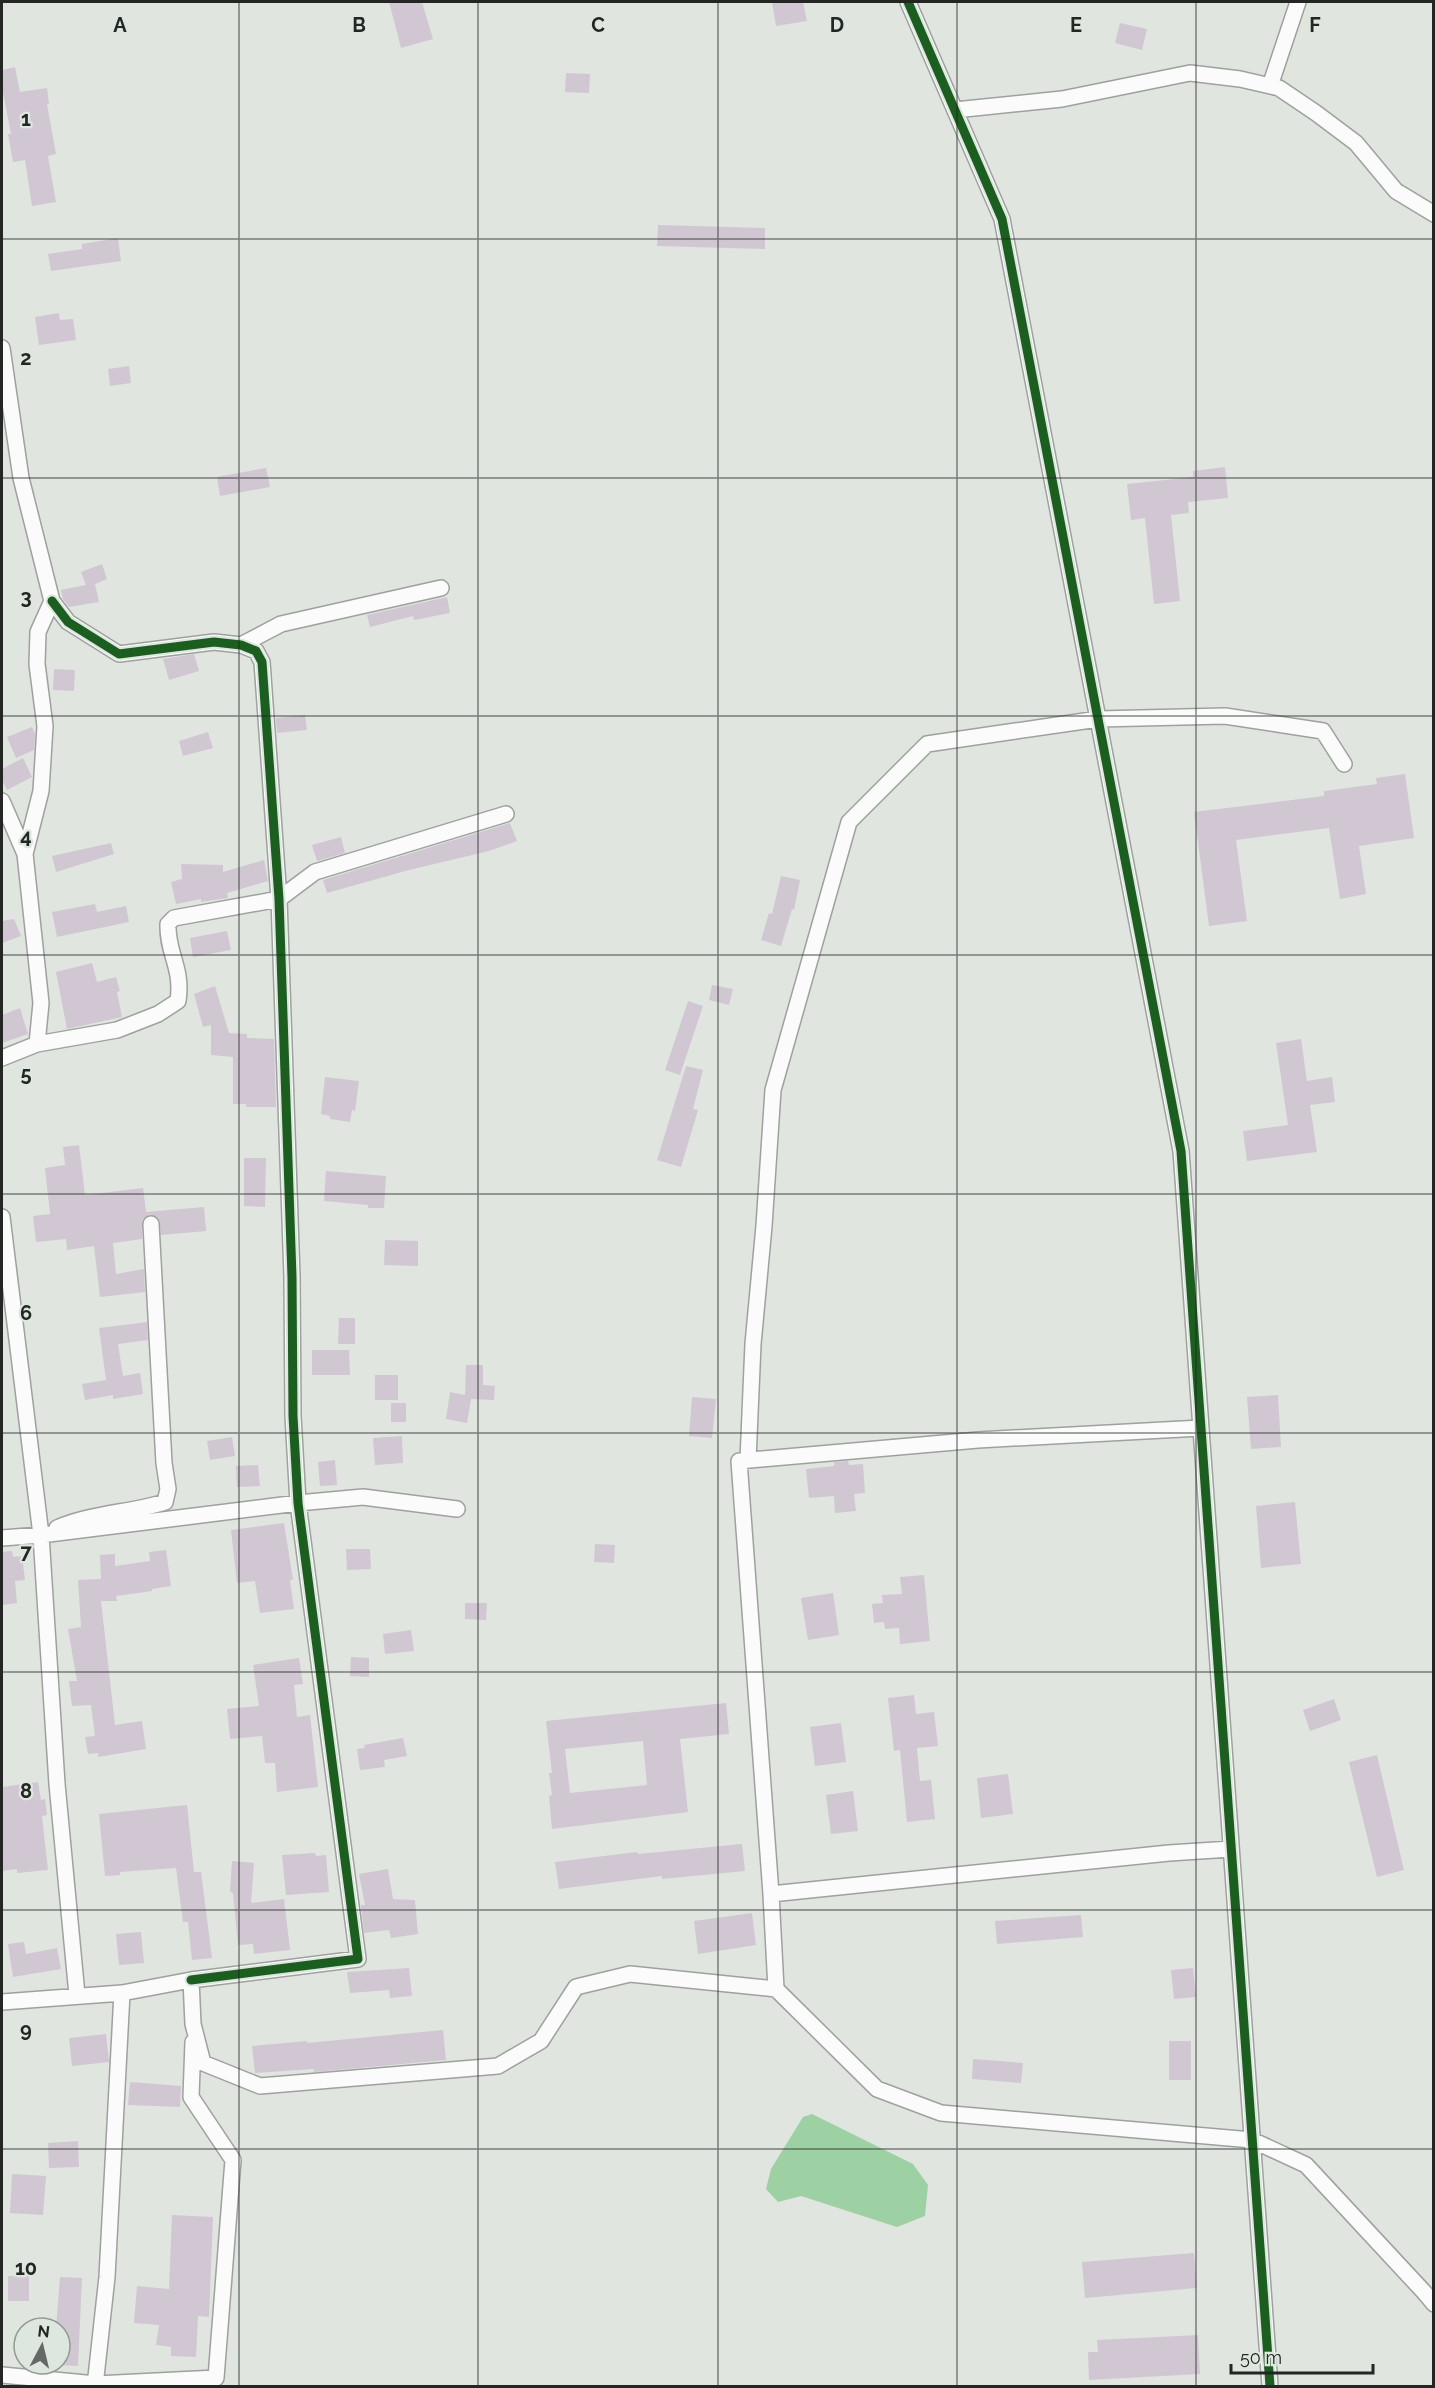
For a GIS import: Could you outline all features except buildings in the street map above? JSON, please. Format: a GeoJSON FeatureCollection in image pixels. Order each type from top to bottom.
{"type":"FeatureCollection","features":[{"type":"Feature","properties":{"kind":"street"},"geometry":{"type":"LineString","coordinates":[[908,2],[1002,219],[1181,1151],[1270,2386]]}},
{"type":"Feature","properties":{"kind":"street"},"geometry":{"type":"LineString","coordinates":[[1270,86],[1298,2]]}},
{"type":"Feature","properties":{"kind":"street"},"geometry":{"type":"LineString","coordinates":[[955,110],[1062,99],[1190,73],[1240,79],[1280,88],[1356,143],[1396,191],[1434,214]]}},
{"type":"Feature","properties":{"kind":"street"},"geometry":{"type":"LineString","coordinates":[[2,348],[21,478],[52,602],[68,622],[119,654],[214,642],[241,645],[256,651],[262,662],[279,899],[292,1277],[292,1416],[298,1503],[358,1959],[191,1980],[122,1993],[2,2002]]}},
{"type":"Feature","properties":{"kind":"street"},"geometry":{"type":"LineString","coordinates":[[241,645],[281,624],[441,588]]}},
{"type":"Feature","properties":{"kind":"street"},"geometry":{"type":"LineString","coordinates":[[25,854],[41,791],[45,726],[37,664],[38,632],[52,602]]}},
{"type":"Feature","properties":{"kind":"street"},"geometry":{"type":"LineString","coordinates":[[748,1460],[753,1344],[773,1090],[849,822],[927,744],[1098,719],[1225,716],[1323,731],[1344,764]]}},
{"type":"Feature","properties":{"kind":"street"},"geometry":{"type":"LineString","coordinates":[[2,801],[25,854],[41,1003],[37,1044]]}},
{"type":"Feature","properties":{"kind":"street"},"geometry":{"type":"LineString","coordinates":[[2,1058],[37,1044],[117,1030],[158,1014],[178,1001],[180,986],[178,969],[167,938],[168,924],[174,918],[279,899],[315,872],[506,814]]}},
{"type":"Feature","properties":{"kind":"street"},"geometry":{"type":"LineString","coordinates":[[2,1217],[41,1535],[57,1784],[77,1995]]}},
{"type":"Feature","properties":{"kind":"street"},"geometry":{"type":"LineString","coordinates":[[41,1535],[78,1519],[146,1508],[165,1502],[168,1489],[164,1463],[150,1224]]}},
{"type":"Feature","properties":{"kind":"street"},"geometry":{"type":"LineString","coordinates":[[776,1989],[739,1461],[978,1440],[1201,1428]]}},
{"type":"Feature","properties":{"kind":"street"},"geometry":{"type":"LineString","coordinates":[[2,1538],[363,1497],[456,1509]]}},
{"type":"Feature","properties":{"kind":"street"},"geometry":{"type":"LineString","coordinates":[[771,1893],[1169,1853],[1231,1849]]}},
{"type":"Feature","properties":{"kind":"street"},"geometry":{"type":"LineString","coordinates":[[193,2024],[203,2063],[260,2086],[498,2066],[541,2041],[576,1987],[630,1974],[776,1989],[878,2089],[941,2113],[1252,2140],[1306,2165],[1434,2304]]}},
{"type":"Feature","properties":{"kind":"street"},"geometry":{"type":"LineString","coordinates":[[2,2375],[95,2385],[216,2378],[233,2160],[191,2097],[193,2024],[191,1980]]}},
{"type":"Feature","properties":{"kind":"street"},"geometry":{"type":"LineString","coordinates":[[95,2385],[107,2277],[122,1993]]}},
{"type":"Feature","properties":{"kind":"shaded area"},"geometry":{"type":"Polygon","coordinates":[[[812,2114],[913,2164],[928,2185],[925,2216],[897,2227],[801,2196],[778,2202],[766,2189],[771,2169],[803,2117],[812,2114]]]}},
{"type":"Feature","properties":{"kind":"cycle path"},"geometry":{"type":"LineString","coordinates":[[908,2],[1002,219],[1181,1151],[1270,2386]]}},
{"type":"Feature","properties":{"kind":"cycle path"},"geometry":{"type":"LineString","coordinates":[[52,601],[68,622],[119,654],[214,642],[241,645],[256,651],[262,662],[279,899],[292,1277],[293,1416],[298,1503],[358,1959],[191,1980]]}}]}
